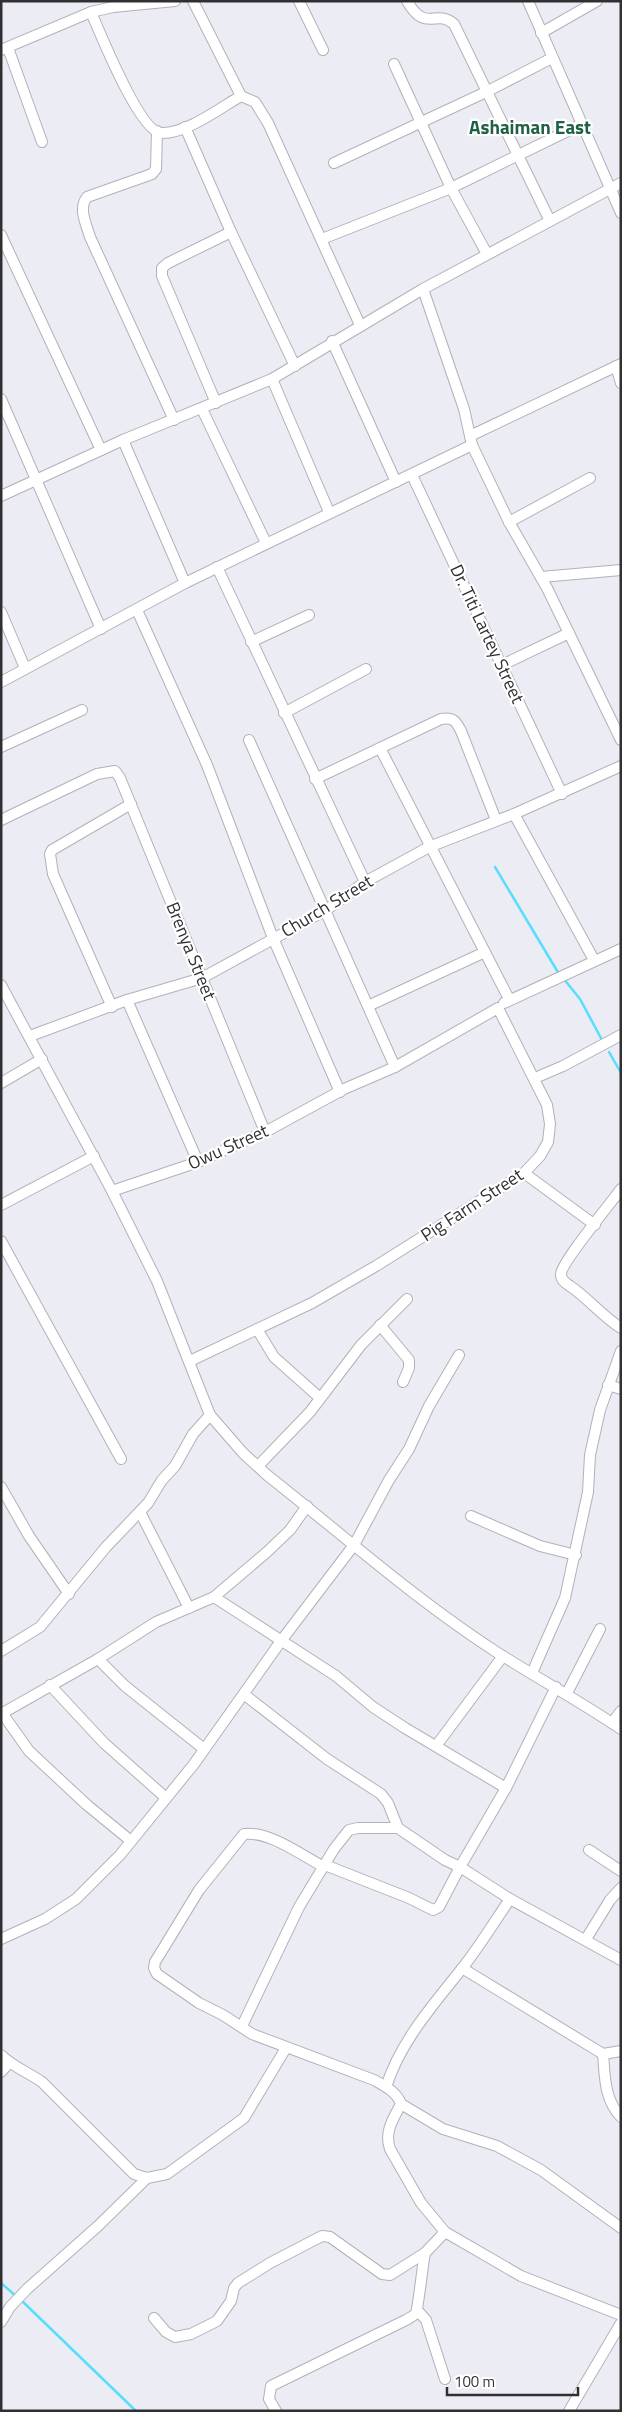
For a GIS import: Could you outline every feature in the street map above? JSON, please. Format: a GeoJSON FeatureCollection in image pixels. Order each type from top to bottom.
{"type":"FeatureCollection","features":[{"type":"Feature","properties":{"kind":"street"},"geometry":{"type":"LineString","coordinates":[[42,142],[4,49],[91,12],[113,7],[175,1]]}},
{"type":"Feature","properties":{"kind":"street"},"geometry":{"type":"LineString","coordinates":[[193,1],[241,96],[255,102],[268,123],[360,325]]}},
{"type":"Feature","properties":{"kind":"street"},"geometry":{"type":"LineString","coordinates":[[298,1],[323,50]]}},
{"type":"Feature","properties":{"kind":"street"},"geometry":{"type":"LineString","coordinates":[[407,1],[420,18],[426,20],[444,19],[454,24],[550,221]]}},
{"type":"Feature","properties":{"kind":"street"},"geometry":{"type":"LineString","coordinates":[[528,1],[621,212]]}},
{"type":"Feature","properties":{"kind":"street"},"geometry":{"type":"LineString","coordinates":[[541,33],[597,1]]}},
{"type":"Feature","properties":{"kind":"street"},"geometry":{"type":"LineString","coordinates":[[91,12],[126,88],[144,120],[152,130],[160,133],[185,127],[241,96]]}},
{"type":"Feature","properties":{"kind":"street"},"geometry":{"type":"LineString","coordinates":[[334,164],[421,121],[486,92],[552,58]]}},
{"type":"Feature","properties":{"kind":"street"},"geometry":{"type":"LineString","coordinates":[[394,64],[452,188],[487,254]]}},
{"type":"Feature","properties":{"kind":"street"},"geometry":{"type":"LineString","coordinates":[[322,239],[452,188],[582,124]]}},
{"type":"Feature","properties":{"kind":"street"},"geometry":{"type":"LineString","coordinates":[[185,127],[231,232],[295,366]]}},
{"type":"Feature","properties":{"kind":"street"},"geometry":{"type":"LineString","coordinates":[[157,131],[156,169],[152,174],[87,197],[83,203],[82,211],[90,237],[174,420]]}},
{"type":"Feature","properties":{"kind":"street"},"geometry":{"type":"LineString","coordinates":[[1,496],[123,440],[272,379],[423,289],[621,183]]}},
{"type":"Feature","properties":{"kind":"street"},"geometry":{"type":"LineString","coordinates":[[216,403],[162,276],[162,268],[168,262],[231,232]]}},
{"type":"Feature","properties":{"kind":"street"},"geometry":{"type":"LineString","coordinates":[[1,235],[102,450]]}},
{"type":"Feature","properties":{"kind":"street"},"geometry":{"type":"LineString","coordinates":[[423,289],[464,409],[471,440],[509,522],[541,577],[621,740]]}},
{"type":"Feature","properties":{"kind":"street"},"geometry":{"type":"LineString","coordinates":[[332,342],[396,482]]}},
{"type":"Feature","properties":{"kind":"street"},"geometry":{"type":"LineString","coordinates":[[1,682],[185,583],[329,512],[412,475],[471,440],[618,365],[621,383]]}},
{"type":"Feature","properties":{"kind":"street"},"geometry":{"type":"LineString","coordinates":[[272,379],[329,512]]}},
{"type":"Feature","properties":{"kind":"street"},"geometry":{"type":"LineString","coordinates":[[1,399],[101,629]]}},
{"type":"Feature","properties":{"kind":"street"},"geometry":{"type":"LineString","coordinates":[[202,409],[266,544]]}},
{"type":"Feature","properties":{"kind":"street"},"geometry":{"type":"LineString","coordinates":[[123,440],[185,583]]}},
{"type":"Feature","properties":{"kind":"street","name":"Dr. Titi Lartey Street"},"geometry":{"type":"LineString","coordinates":[[412,475],[562,794]]}},
{"type":"Feature","properties":{"kind":"street"},"geometry":{"type":"LineString","coordinates":[[509,522],[590,478]]}},
{"type":"Feature","properties":{"kind":"street"},"geometry":{"type":"LineString","coordinates":[[217,567],[365,882]]}},
{"type":"Feature","properties":{"kind":"street"},"geometry":{"type":"LineString","coordinates":[[541,577],[621,570]]}},
{"type":"Feature","properties":{"kind":"street"},"geometry":{"type":"LineString","coordinates":[[137,610],[207,765],[273,938],[340,1092],[395,1067],[498,1008],[509,999],[621,949]]}},
{"type":"Feature","properties":{"kind":"street"},"geometry":{"type":"LineString","coordinates":[[1,612],[25,668]]}},
{"type":"Feature","properties":{"kind":"street"},"geometry":{"type":"LineString","coordinates":[[251,642],[309,614]]}},
{"type":"Feature","properties":{"kind":"street"},"geometry":{"type":"LineString","coordinates":[[502,665],[569,633]]}},
{"type":"Feature","properties":{"kind":"street"},"geometry":{"type":"LineString","coordinates":[[284,713],[366,670]]}},
{"type":"Feature","properties":{"kind":"street"},"geometry":{"type":"LineString","coordinates":[[1,747],[82,710]]}},
{"type":"Feature","properties":{"kind":"street"},"geometry":{"type":"LineString","coordinates":[[315,779],[441,719],[450,718],[455,720],[496,820]]}},
{"type":"Feature","properties":{"kind":"street"},"geometry":{"type":"LineString","coordinates":[[249,740],[395,1067]]}},
{"type":"Feature","properties":{"kind":"street"},"geometry":{"type":"LineString","coordinates":[[380,748],[429,847],[509,999]]}},
{"type":"Feature","properties":{"kind":"street","name":"Church Street"},"geometry":{"type":"LineString","coordinates":[[30,1036],[127,1000],[202,978],[326,910],[365,882],[429,847],[562,794],[621,766]]}},
{"type":"Feature","properties":{"kind":"street","name":"Brenya Street"},"geometry":{"type":"LineString","coordinates":[[1,820],[97,774],[115,771],[131,804],[265,1132]]}},
{"type":"Feature","properties":{"kind":"street"},"geometry":{"type":"LineString","coordinates":[[112,1007],[54,874],[50,854],[52,850],[131,804]]}},
{"type":"Feature","properties":{"kind":"street"},"geometry":{"type":"LineString","coordinates":[[514,814],[594,960]]}},
{"type":"Feature","properties":{"kind":"street"},"geometry":{"type":"LineString","coordinates":[[368,1006],[485,952]]}},
{"type":"Feature","properties":{"kind":"street"},"geometry":{"type":"LineString","coordinates":[[1,985],[94,1156],[156,1281],[190,1360],[198,1389],[210,1416],[243,1453],[354,1545],[503,1656],[567,1693],[616,1726],[621,1711]]}},
{"type":"Feature","properties":{"kind":"street"},"geometry":{"type":"LineString","coordinates":[[127,1000],[198,1162]]}},
{"type":"Feature","properties":{"kind":"street","name":"Pig Farm Street"},"geometry":{"type":"LineString","coordinates":[[190,1360],[312,1303],[376,1266],[524,1173],[548,1142],[550,1124],[547,1105],[535,1078],[498,1008]]}},
{"type":"Feature","properties":{"kind":"street"},"geometry":{"type":"LineString","coordinates":[[535,1078],[563,1066],[621,1035]]}},
{"type":"Feature","properties":{"kind":"street"},"geometry":{"type":"LineString","coordinates":[[1,1083],[42,1059]]}},
{"type":"Feature","properties":{"kind":"street","name":"Owu Street"},"geometry":{"type":"LineString","coordinates":[[112,1191],[198,1162],[265,1132],[340,1092]]}},
{"type":"Feature","properties":{"kind":"street"},"geometry":{"type":"LineString","coordinates":[[1,1205],[94,1156]]}},
{"type":"Feature","properties":{"kind":"street"},"geometry":{"type":"LineString","coordinates":[[524,1173],[595,1225]]}},
{"type":"Feature","properties":{"kind":"street"},"geometry":{"type":"LineString","coordinates":[[621,1189],[563,1267],[561,1275],[564,1282],[585,1296],[621,1328]]}},
{"type":"Feature","properties":{"kind":"street"},"geometry":{"type":"LineString","coordinates":[[1,1241],[120,1459]]}},
{"type":"Feature","properties":{"kind":"street"},"geometry":{"type":"LineString","coordinates":[[258,1466],[310,1412],[345,1364],[380,1325],[408,1299]]}},
{"type":"Feature","properties":{"kind":"street"},"geometry":{"type":"LineString","coordinates":[[380,1325],[409,1360],[409,1368],[403,1382]]}},
{"type":"Feature","properties":{"kind":"street"},"geometry":{"type":"LineString","coordinates":[[257,1329],[274,1357],[320,1398]]}},
{"type":"Feature","properties":{"kind":"street"},"geometry":{"type":"LineString","coordinates":[[532,1672],[565,1598],[588,1492],[590,1456],[608,1384],[621,1351]]}},
{"type":"Feature","properties":{"kind":"street"},"geometry":{"type":"LineString","coordinates":[[1,1939],[68,1905],[97,1879],[131,1841],[204,1749],[245,1695],[281,1641],[354,1545],[409,1449],[428,1406],[460,1355]]}},
{"type":"Feature","properties":{"kind":"street"},"geometry":{"type":"LineString","coordinates":[[608,1384],[621,1389]]}},
{"type":"Feature","properties":{"kind":"street"},"geometry":{"type":"LineString","coordinates":[[1,1651],[40,1627],[106,1547],[140,1512],[174,1466],[193,1434],[210,1416]]}},
{"type":"Feature","properties":{"kind":"street"},"geometry":{"type":"LineString","coordinates":[[3,1493],[29,1536],[69,1594]]}},
{"type":"Feature","properties":{"kind":"street"},"geometry":{"type":"LineString","coordinates":[[131,1841],[29,1751],[2,1714],[98,1659],[156,1622],[214,1597],[290,1530],[307,1506]]}},
{"type":"Feature","properties":{"kind":"street"},"geometry":{"type":"LineString","coordinates":[[140,1512],[189,1608]]}},
{"type":"Feature","properties":{"kind":"street"},"geometry":{"type":"LineString","coordinates":[[471,1516],[540,1546],[576,1554]]}},
{"type":"Feature","properties":{"kind":"street"},"geometry":{"type":"LineString","coordinates":[[214,1597],[336,1676],[373,1707],[506,1788]]}},
{"type":"Feature","properties":{"kind":"street"},"geometry":{"type":"LineString","coordinates":[[567,1693],[600,1629]]}},
{"type":"Feature","properties":{"kind":"street"},"geometry":{"type":"LineString","coordinates":[[436,1746],[503,1656]]}},
{"type":"Feature","properties":{"kind":"street"},"geometry":{"type":"LineString","coordinates":[[98,1659],[125,1686],[204,1749]]}},
{"type":"Feature","properties":{"kind":"street"},"geometry":{"type":"LineString","coordinates":[[50,1685],[104,1743],[165,1798]]}},
{"type":"Feature","properties":{"kind":"street"},"geometry":{"type":"LineString","coordinates":[[556,1687],[506,1788],[460,1867],[440,1907],[432,1910],[409,1898],[324,1866],[273,1838],[253,1833],[244,1834],[199,1890],[155,1962],[154,1968],[157,1974],[199,2003],[242,2026],[252,2034],[374,2080],[399,2098],[401,2104],[443,2129],[497,2146],[542,2170],[621,2228]]}},
{"type":"Feature","properties":{"kind":"street"},"geometry":{"type":"LineString","coordinates":[[245,1695],[327,1759],[381,1794],[388,1803],[398,1828],[445,1860],[460,1867],[510,1899],[586,1939],[621,1960]]}},
{"type":"Feature","properties":{"kind":"street"},"geometry":{"type":"LineString","coordinates":[[242,2026],[274,1963],[299,1907],[343,1835],[349,1830],[358,1828],[398,1828]]}},
{"type":"Feature","properties":{"kind":"street"},"geometry":{"type":"LineString","coordinates":[[589,1850],[621,1871]]}},
{"type":"Feature","properties":{"kind":"street"},"geometry":{"type":"LineString","coordinates":[[586,1939],[610,1900],[621,1888]]}},
{"type":"Feature","properties":{"kind":"street"},"geometry":{"type":"LineString","coordinates":[[386,2087],[392,2067],[405,2045],[436,1999],[462,1968],[510,1899]]}},
{"type":"Feature","properties":{"kind":"street"},"geometry":{"type":"LineString","coordinates":[[462,1968],[603,2054],[621,2051]]}},
{"type":"Feature","properties":{"kind":"street"},"geometry":{"type":"LineString","coordinates":[[1,2054],[10,2063],[42,2082],[134,2174],[147,2178],[168,2174],[244,2118],[286,2048]]}},
{"type":"Feature","properties":{"kind":"street"},"geometry":{"type":"LineString","coordinates":[[603,2054],[606,2088],[610,2101],[621,2116]]}},
{"type":"Feature","properties":{"kind":"street"},"geometry":{"type":"LineString","coordinates":[[1,2072],[10,2063]]}},
{"type":"Feature","properties":{"kind":"street"},"geometry":{"type":"LineString","coordinates":[[401,2104],[388,2130],[387,2140],[390,2150],[421,2203],[445,2232],[522,2276],[620,2316],[569,2411]]}},
{"type":"Feature","properties":{"kind":"street"},"geometry":{"type":"LineString","coordinates":[[5,2313],[27,2289],[98,2226],[147,2178]]}},
{"type":"Feature","properties":{"kind":"street"},"geometry":{"type":"LineString","coordinates":[[154,2318],[166,2332],[175,2337],[190,2334],[217,2321],[231,2301],[234,2288],[238,2283],[270,2263],[322,2236],[330,2236],[382,2274],[390,2275],[425,2253],[445,2232]]}},
{"type":"Feature","properties":{"kind":"street"},"geometry":{"type":"LineString","coordinates":[[276,2411],[269,2398],[271,2386],[406,2320],[417,2310],[425,2253]]}},
{"type":"Feature","properties":{"kind":"street"},"geometry":{"type":"LineString","coordinates":[[417,2310],[426,2320],[445,2379]]}},
{"type":"Feature","properties":{"kind":"waterway"},"geometry":{"type":"LineString","coordinates":[[495,867],[559,974]]}},
{"type":"Feature","properties":{"kind":"waterway"},"geometry":{"type":"LineString","coordinates":[[563,978],[580,999],[602,1040]]}},
{"type":"Feature","properties":{"kind":"waterway"},"geometry":{"type":"LineString","coordinates":[[609,1052],[621,1073]]}},
{"type":"Feature","properties":{"kind":"waterway"},"geometry":{"type":"LineString","coordinates":[[1,2283],[17,2297]]}},
{"type":"Feature","properties":{"kind":"waterway"},"geometry":{"type":"LineString","coordinates":[[21,2300],[136,2411]]}},
{"type":"Feature","properties":{"kind":"district","name":"Ashaiman East"},"geometry":{"type":"Point","coordinates":[530,127]}}]}
